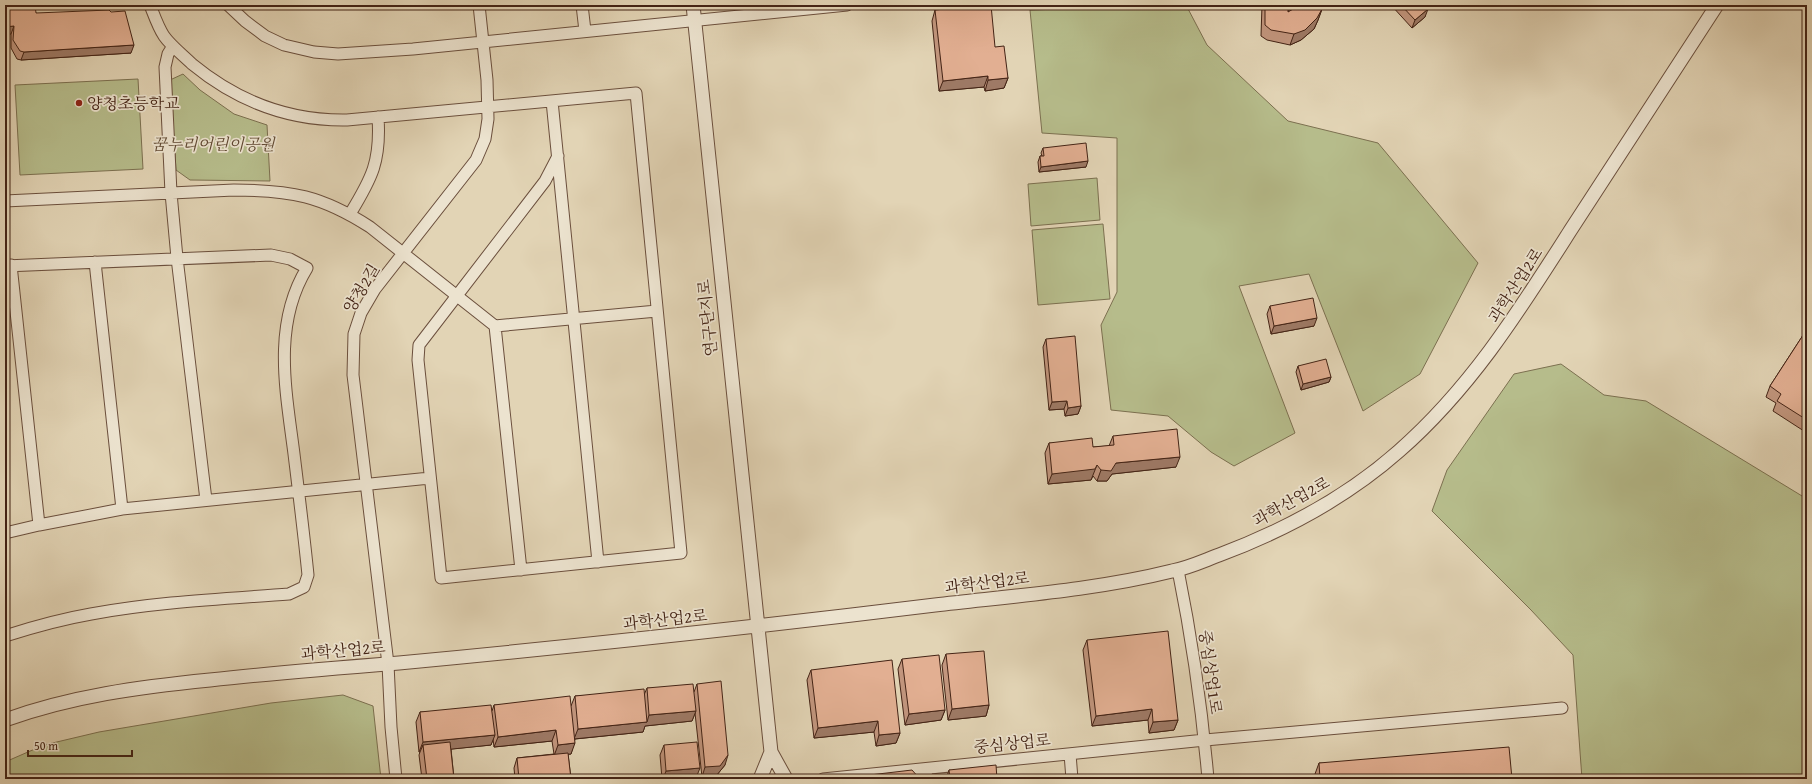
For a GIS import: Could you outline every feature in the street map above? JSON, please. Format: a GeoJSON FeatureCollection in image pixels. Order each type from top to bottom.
{"type":"FeatureCollection","features":[{"type":"Feature","properties":{"kind":"street"},"geometry":{"type":"LineString","coordinates":[[150,5],[164,36],[198,68],[220,85],[244,99],[276,111],[301,118],[325,121],[636,93],[681,553],[441,578],[418,360],[419,345],[545,180],[558,156]]}},
{"type":"Feature","properties":{"kind":"street"},"geometry":{"type":"LineString","coordinates":[[228,5],[245,21],[265,36],[284,45],[314,52],[338,54],[372,53],[847,5]]}},
{"type":"Feature","properties":{"kind":"street","name":"양청2길"},"geometry":{"type":"LineString","coordinates":[[388,664],[365,485],[353,375],[352,350],[354,334],[361,313],[375,289],[476,160],[485,139],[488,107],[479,5]]}},
{"type":"Feature","properties":{"kind":"street"},"geometry":{"type":"LineString","coordinates":[[582,5],[585,31]]}},
{"type":"Feature","properties":{"kind":"street","name":"연구단지로"},"geometry":{"type":"LineString","coordinates":[[693,5],[758,626]]}},
{"type":"Feature","properties":{"kind":"street","name":"과학산업2로"},"geometry":{"type":"LineString","coordinates":[[5,720],[33,710],[82,697],[158,686],[326,668],[388,664],[566,647],[1055,591],[1138,579],[1178,570],[1244,545],[1280,529],[1319,508],[1363,480],[1399,451],[1436,416],[1485,360],[1512,321],[1717,5]]}},
{"type":"Feature","properties":{"kind":"street"},"geometry":{"type":"LineString","coordinates":[[173,46],[168,54],[165,67],[171,193],[177,258],[206,500]]}},
{"type":"Feature","properties":{"kind":"street"},"geometry":{"type":"LineString","coordinates":[[552,101],[598,562]]}},
{"type":"Feature","properties":{"kind":"street"},"geometry":{"type":"LineString","coordinates":[[350,214],[375,168],[380,137],[378,117]]}},
{"type":"Feature","properties":{"kind":"street"},"geometry":{"type":"LineString","coordinates":[[5,201],[270,190],[300,194],[322,201],[350,214],[370,227],[495,326],[657,311]]}},
{"type":"Feature","properties":{"kind":"street"},"geometry":{"type":"LineString","coordinates":[[5,636],[48,623],[91,614],[139,607],[289,594],[304,587],[308,575],[286,387],[284,348],[289,307],[298,282],[307,268],[290,259],[271,255],[8,266],[39,524]]}},
{"type":"Feature","properties":{"kind":"street"},"geometry":{"type":"LineString","coordinates":[[95,262],[122,509]]}},
{"type":"Feature","properties":{"kind":"street"},"geometry":{"type":"LineString","coordinates":[[495,326],[521,570]]}},
{"type":"Feature","properties":{"kind":"street"},"geometry":{"type":"LineString","coordinates":[[5,533],[39,524],[122,509],[430,478]]}},
{"type":"Feature","properties":{"kind":"street","name":"중심상업1로"},"geometry":{"type":"LineString","coordinates":[[1178,570],[1186,610],[1205,740],[1208,779]]}},
{"type":"Feature","properties":{"kind":"street"},"geometry":{"type":"LineString","coordinates":[[758,626],[771,752],[786,779]]}},
{"type":"Feature","properties":{"kind":"street"},"geometry":{"type":"LineString","coordinates":[[388,664],[390,727],[396,779]]}},
{"type":"Feature","properties":{"kind":"street","name":"중심상업로"},"geometry":{"type":"LineString","coordinates":[[823,779],[927,774],[1070,754],[1205,740],[1562,708]]}},
{"type":"Feature","properties":{"kind":"street"},"geometry":{"type":"LineString","coordinates":[[760,779],[771,752]]}},
{"type":"Feature","properties":{"kind":"street"},"geometry":{"type":"LineString","coordinates":[[1070,754],[1072,779]]}},
{"type":"Feature","properties":{"kind":"green space"},"geometry":{"type":"Polygon","coordinates":[[[1136,5],[1186,5],[1207,45],[1288,121],[1378,143],[1478,263],[1420,374],[1363,411],[1309,274],[1239,286],[1295,433],[1234,466],[1211,452],[1168,416],[1111,410],[1101,325],[1117,292],[1117,138],[1042,133],[1030,10],[1136,5]]]}},
{"type":"Feature","properties":{"kind":"green space","name":"꿈누리어린이공원"},"geometry":{"type":"Polygon","coordinates":[[[183,74],[200,90],[234,114],[267,125],[270,181],[190,180],[176,170],[170,80],[183,74]]]}},
{"type":"Feature","properties":{"kind":"green space"},"geometry":{"type":"Polygon","coordinates":[[[138,79],[143,169],[20,175],[15,85],[138,79]]]}},
{"type":"Feature","properties":{"kind":"green space"},"geometry":{"type":"Polygon","coordinates":[[[1097,178],[1100,220],[1031,226],[1028,184],[1097,178]]]}},
{"type":"Feature","properties":{"kind":"green space"},"geometry":{"type":"Polygon","coordinates":[[[1103,224],[1110,299],[1038,305],[1032,230],[1103,224]]]}},
{"type":"Feature","properties":{"kind":"green space"},"geometry":{"type":"Polygon","coordinates":[[[1561,364],[1604,395],[1646,401],[1807,499],[1807,779],[1582,779],[1573,655],[1531,610],[1432,511],[1447,470],[1514,374],[1561,364]]]}},
{"type":"Feature","properties":{"kind":"green space"},"geometry":{"type":"Polygon","coordinates":[[[343,695],[373,706],[381,779],[5,779],[5,762],[44,745],[99,732],[271,703],[343,695]]]}},
{"type":"Feature","properties":{"kind":"building"},"geometry":{"type":"Polygon","coordinates":[[[5,5],[35,5],[36,13],[109,10],[111,12],[125,11],[134,45],[24,52],[20,51],[13,40],[14,26],[5,27],[5,5]]]}},
{"type":"Feature","properties":{"kind":"building"},"geometry":{"type":"Polygon","coordinates":[[[991,5],[995,47],[1004,46],[1008,78],[988,80],[988,76],[943,81],[935,10],[991,5]]]}},
{"type":"Feature","properties":{"kind":"building"},"geometry":{"type":"Polygon","coordinates":[[[1265,5],[1288,5],[1288,12],[1300,5],[1322,5],[1322,9],[1317,18],[1305,30],[1294,34],[1271,30],[1265,25],[1265,5]]]}},
{"type":"Feature","properties":{"kind":"building"},"geometry":{"type":"Polygon","coordinates":[[[1401,5],[1424,5],[1428,9],[1415,20],[1401,5]]]}},
{"type":"Feature","properties":{"kind":"building"},"geometry":{"type":"Polygon","coordinates":[[[1086,143],[1088,161],[1041,167],[1040,156],[1044,156],[1043,148],[1086,143]]]}},
{"type":"Feature","properties":{"kind":"building"},"geometry":{"type":"Polygon","coordinates":[[[1313,298],[1317,318],[1274,326],[1270,306],[1313,298]]]}},
{"type":"Feature","properties":{"kind":"building"},"geometry":{"type":"Polygon","coordinates":[[[1807,329],[1807,420],[1777,401],[1781,394],[1770,386],[1807,329]]]}},
{"type":"Feature","properties":{"kind":"building"},"geometry":{"type":"Polygon","coordinates":[[[1075,336],[1081,406],[1068,408],[1067,401],[1052,402],[1046,339],[1075,336]]]}},
{"type":"Feature","properties":{"kind":"building"},"geometry":{"type":"Polygon","coordinates":[[[1326,359],[1331,377],[1303,384],[1298,366],[1326,359]]]}},
{"type":"Feature","properties":{"kind":"building"},"geometry":{"type":"Polygon","coordinates":[[[1177,429],[1180,457],[1116,463],[1111,471],[1101,470],[1097,465],[1095,469],[1052,474],[1049,443],[1092,438],[1093,447],[1114,445],[1113,436],[1177,429]]]}},
{"type":"Feature","properties":{"kind":"building"},"geometry":{"type":"Polygon","coordinates":[[[1168,631],[1178,720],[1153,722],[1152,709],[1096,716],[1087,640],[1168,631]]]}},
{"type":"Feature","properties":{"kind":"building"},"geometry":{"type":"Polygon","coordinates":[[[984,651],[989,705],[952,709],[946,654],[984,651]]]}},
{"type":"Feature","properties":{"kind":"building"},"geometry":{"type":"Polygon","coordinates":[[[939,655],[945,710],[909,714],[902,659],[939,655]]]}},
{"type":"Feature","properties":{"kind":"building"},"geometry":{"type":"Polygon","coordinates":[[[892,660],[900,733],[879,735],[878,721],[818,728],[811,670],[892,660]]]}},
{"type":"Feature","properties":{"kind":"building"},"geometry":{"type":"Polygon","coordinates":[[[721,681],[728,755],[720,766],[705,767],[697,684],[721,681]]]}},
{"type":"Feature","properties":{"kind":"building"},"geometry":{"type":"Polygon","coordinates":[[[693,684],[696,711],[649,715],[647,688],[693,684]]]}},
{"type":"Feature","properties":{"kind":"building"},"geometry":{"type":"Polygon","coordinates":[[[644,689],[647,722],[578,729],[575,696],[644,689]]]}},
{"type":"Feature","properties":{"kind":"building"},"geometry":{"type":"Polygon","coordinates":[[[570,696],[575,743],[558,745],[556,730],[498,737],[494,705],[570,696]]]}},
{"type":"Feature","properties":{"kind":"building"},"geometry":{"type":"Polygon","coordinates":[[[491,705],[495,735],[423,742],[420,712],[491,705]]]}},
{"type":"Feature","properties":{"kind":"building"},"geometry":{"type":"Polygon","coordinates":[[[450,742],[454,779],[427,779],[423,745],[450,742]]]}},
{"type":"Feature","properties":{"kind":"building"},"geometry":{"type":"Polygon","coordinates":[[[697,742],[700,768],[666,771],[664,745],[697,742]]]}},
{"type":"Feature","properties":{"kind":"building"},"geometry":{"type":"Polygon","coordinates":[[[1509,747],[1512,779],[1320,779],[1319,763],[1509,747]]]}},
{"type":"Feature","properties":{"kind":"building"},"geometry":{"type":"Polygon","coordinates":[[[568,753],[571,779],[519,779],[517,758],[568,753]]]}},
{"type":"Feature","properties":{"kind":"building"},"geometry":{"type":"Polygon","coordinates":[[[996,765],[997,779],[950,779],[949,770],[996,765]]]}},
{"type":"Feature","properties":{"kind":"building"},"geometry":{"type":"Polygon","coordinates":[[[912,770],[920,779],[836,779],[912,770]]]}},
{"type":"Feature","properties":{"kind":"place","name":"양청초등학교"},"geometry":{"type":"Point","coordinates":[79,103]}}]}
